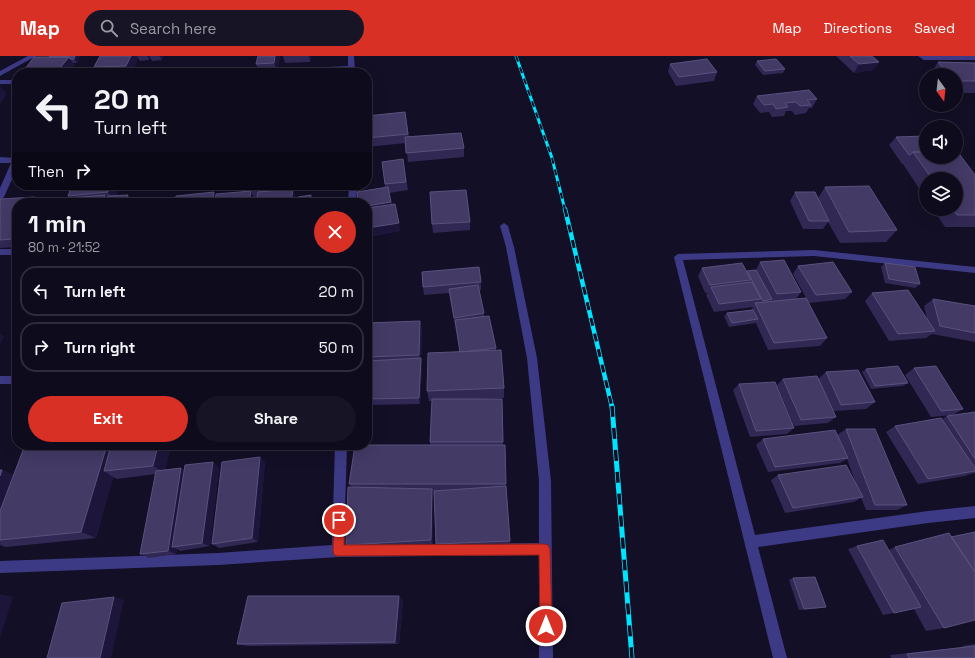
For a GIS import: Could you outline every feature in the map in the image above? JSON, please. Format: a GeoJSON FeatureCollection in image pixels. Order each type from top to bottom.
{"type":"FeatureCollection","features":[{"type":"Feature","properties":{"kind":"street"},"geometry":{"type":"LineString","coordinates":[[0,74],[33,56]]}},
{"type":"Feature","properties":{"kind":"street"},"geometry":{"type":"LineString","coordinates":[[352,56],[352,68]]}},
{"type":"Feature","properties":{"kind":"street"},"geometry":{"type":"LineString","coordinates":[[921,56],[924,58],[975,58]]}},
{"type":"Feature","properties":{"kind":"street"},"geometry":{"type":"LineString","coordinates":[[0,82],[12,82]]}},
{"type":"Feature","properties":{"kind":"street"},"geometry":{"type":"LineString","coordinates":[[0,160],[12,160]]}},
{"type":"Feature","properties":{"kind":"street"},"geometry":{"type":"LineString","coordinates":[[0,197],[12,171]]}},
{"type":"Feature","properties":{"kind":"street"},"geometry":{"type":"LineString","coordinates":[[504,226],[510,247],[532,358],[545,481],[544,549],[546,658]]}},
{"type":"Feature","properties":{"kind":"street"},"geometry":{"type":"LineString","coordinates":[[0,252],[12,252]]}},
{"type":"Feature","properties":{"kind":"street"},"geometry":{"type":"LineString","coordinates":[[780,658],[678,257],[814,253],[975,270]]}},
{"type":"Feature","properties":{"kind":"street"},"geometry":{"type":"LineString","coordinates":[[0,380],[12,380]]}},
{"type":"Feature","properties":{"kind":"street"},"geometry":{"type":"LineString","coordinates":[[338,551],[342,450]]}},
{"type":"Feature","properties":{"kind":"street"},"geometry":{"type":"LineString","coordinates":[[750,542],[928,517],[975,512]]}},
{"type":"Feature","properties":{"kind":"street"},"geometry":{"type":"LineString","coordinates":[[0,567],[218,559],[338,551],[544,549]]}},
{"type":"Feature","properties":{"kind":"building"},"geometry":{"type":"Polygon","coordinates":[[[75,56],[74,59],[70,59],[69,57],[49,57],[75,56]]]}},
{"type":"Feature","properties":{"kind":"building"},"geometry":{"type":"Polygon","coordinates":[[[100,56],[131,56],[126,66],[94,67],[100,56]]]}},
{"type":"Feature","properties":{"kind":"building"},"geometry":{"type":"Polygon","coordinates":[[[258,56],[275,56],[274,63],[256,64],[258,56]]]}},
{"type":"Feature","properties":{"kind":"building"},"geometry":{"type":"Polygon","coordinates":[[[850,56],[872,56],[879,62],[859,64],[850,56]]]}},
{"type":"Feature","properties":{"kind":"building"},"geometry":{"type":"Polygon","coordinates":[[[34,57],[69,57],[60,68],[26,68],[34,57]]]}},
{"type":"Feature","properties":{"kind":"building"},"geometry":{"type":"Polygon","coordinates":[[[707,59],[717,72],[679,77],[670,64],[707,59]]]}},
{"type":"Feature","properties":{"kind":"building"},"geometry":{"type":"Polygon","coordinates":[[[776,59],[785,69],[765,71],[757,61],[776,59]]]}},
{"type":"Feature","properties":{"kind":"building"},"geometry":{"type":"Polygon","coordinates":[[[938,62],[975,63],[975,81],[963,81],[963,68],[943,68],[938,62]]]}},
{"type":"Feature","properties":{"kind":"building"},"geometry":{"type":"Polygon","coordinates":[[[809,90],[817,99],[807,100],[811,105],[800,106],[796,102],[785,103],[788,107],[776,109],[773,104],[764,105],[757,96],[809,90]]]}},
{"type":"Feature","properties":{"kind":"building"},"geometry":{"type":"Polygon","coordinates":[[[405,112],[408,134],[372,138],[372,115],[405,112]]]}},
{"type":"Feature","properties":{"kind":"building"},"geometry":{"type":"Polygon","coordinates":[[[461,133],[464,148],[406,153],[405,137],[461,133]]]}},
{"type":"Feature","properties":{"kind":"building"},"geometry":{"type":"Polygon","coordinates":[[[919,136],[919,152],[913,152],[909,155],[896,137],[919,136]]]}},
{"type":"Feature","properties":{"kind":"building"},"geometry":{"type":"Polygon","coordinates":[[[913,152],[919,152],[919,161],[913,152]]]}},
{"type":"Feature","properties":{"kind":"building"},"geometry":{"type":"Polygon","coordinates":[[[403,159],[406,182],[385,184],[382,162],[403,159]]]}},
{"type":"Feature","properties":{"kind":"building"},"geometry":{"type":"Polygon","coordinates":[[[963,159],[975,175],[975,215],[963,215],[963,172],[927,172],[921,164],[963,164],[963,159]]]}},
{"type":"Feature","properties":{"kind":"building"},"geometry":{"type":"Polygon","coordinates":[[[869,186],[897,230],[849,232],[825,187],[869,186]]]}},
{"type":"Feature","properties":{"kind":"building"},"geometry":{"type":"Polygon","coordinates":[[[388,187],[391,202],[372,205],[372,198],[358,198],[357,192],[388,187]]]}},
{"type":"Feature","properties":{"kind":"building"},"geometry":{"type":"Polygon","coordinates":[[[70,190],[109,190],[108,192],[68,196],[70,190]]]}},
{"type":"Feature","properties":{"kind":"building"},"geometry":{"type":"Polygon","coordinates":[[[293,190],[292,198],[257,198],[258,192],[293,190]]]}},
{"type":"Feature","properties":{"kind":"building"},"geometry":{"type":"Polygon","coordinates":[[[466,190],[470,222],[432,224],[430,192],[466,190]]]}},
{"type":"Feature","properties":{"kind":"building"},"geometry":{"type":"Polygon","coordinates":[[[251,191],[250,198],[216,198],[216,194],[251,191]]]}},
{"type":"Feature","properties":{"kind":"building"},"geometry":{"type":"Polygon","coordinates":[[[214,192],[213,198],[175,198],[176,196],[214,192]]]}},
{"type":"Feature","properties":{"kind":"building"},"geometry":{"type":"Polygon","coordinates":[[[795,192],[815,192],[829,221],[809,221],[795,192]]]}},
{"type":"Feature","properties":{"kind":"building"},"geometry":{"type":"Polygon","coordinates":[[[105,195],[104,198],[69,198],[105,195]]]}},
{"type":"Feature","properties":{"kind":"building"},"geometry":{"type":"Polygon","coordinates":[[[128,195],[127,198],[107,198],[108,196],[128,195]]]}},
{"type":"Feature","properties":{"kind":"building"},"geometry":{"type":"Polygon","coordinates":[[[311,195],[311,198],[298,197],[311,195]]]}},
{"type":"Feature","properties":{"kind":"building"},"geometry":{"type":"Polygon","coordinates":[[[12,198],[12,239],[0,240],[0,199],[12,198]]]}},
{"type":"Feature","properties":{"kind":"building"},"geometry":{"type":"Polygon","coordinates":[[[395,204],[399,223],[372,227],[372,207],[395,204]]]}},
{"type":"Feature","properties":{"kind":"building"},"geometry":{"type":"Polygon","coordinates":[[[784,260],[801,292],[777,294],[760,262],[784,260]]]}},
{"type":"Feature","properties":{"kind":"building"},"geometry":{"type":"Polygon","coordinates":[[[833,262],[852,292],[816,295],[798,266],[833,262]]]}},
{"type":"Feature","properties":{"kind":"building"},"geometry":{"type":"Polygon","coordinates":[[[742,263],[751,280],[710,285],[702,268],[742,263]]]}},
{"type":"Feature","properties":{"kind":"building"},"geometry":{"type":"Polygon","coordinates":[[[885,263],[915,267],[920,284],[889,279],[885,263]]]}},
{"type":"Feature","properties":{"kind":"building"},"geometry":{"type":"Polygon","coordinates":[[[479,267],[481,282],[423,287],[422,272],[479,267]]]}},
{"type":"Feature","properties":{"kind":"building"},"geometry":{"type":"Polygon","coordinates":[[[756,270],[772,299],[763,301],[747,271],[756,270]]]}},
{"type":"Feature","properties":{"kind":"building"},"geometry":{"type":"Polygon","coordinates":[[[752,282],[761,299],[719,304],[711,287],[752,282]]]}},
{"type":"Feature","properties":{"kind":"building"},"geometry":{"type":"Polygon","coordinates":[[[478,285],[484,313],[454,318],[449,289],[478,285]]]}},
{"type":"Feature","properties":{"kind":"building"},"geometry":{"type":"Polygon","coordinates":[[[908,290],[935,331],[898,334],[872,293],[908,290]]]}},
{"type":"Feature","properties":{"kind":"building"},"geometry":{"type":"Polygon","coordinates":[[[806,298],[827,338],[774,343],[755,303],[806,298]]]}},
{"type":"Feature","properties":{"kind":"building"},"geometry":{"type":"Polygon","coordinates":[[[933,299],[975,306],[975,333],[940,326],[933,299]]]}},
{"type":"Feature","properties":{"kind":"building"},"geometry":{"type":"Polygon","coordinates":[[[753,310],[758,319],[732,323],[727,313],[753,310]]]}},
{"type":"Feature","properties":{"kind":"building"},"geometry":{"type":"Polygon","coordinates":[[[489,316],[496,348],[460,352],[455,320],[489,316]]]}},
{"type":"Feature","properties":{"kind":"building"},"geometry":{"type":"Polygon","coordinates":[[[420,321],[419,355],[372,357],[372,323],[420,321]]]}},
{"type":"Feature","properties":{"kind":"building"},"geometry":{"type":"Polygon","coordinates":[[[501,350],[504,388],[427,391],[428,353],[501,350]]]}},
{"type":"Feature","properties":{"kind":"building"},"geometry":{"type":"Polygon","coordinates":[[[421,358],[419,398],[372,399],[372,361],[421,358]]]}},
{"type":"Feature","properties":{"kind":"building"},"geometry":{"type":"Polygon","coordinates":[[[898,366],[908,383],[875,386],[866,369],[898,366]]]}},
{"type":"Feature","properties":{"kind":"building"},"geometry":{"type":"Polygon","coordinates":[[[936,366],[963,409],[941,411],[914,368],[936,366]]]}},
{"type":"Feature","properties":{"kind":"building"},"geometry":{"type":"Polygon","coordinates":[[[858,370],[875,402],[841,405],[826,372],[858,370]]]}},
{"type":"Feature","properties":{"kind":"building"},"geometry":{"type":"Polygon","coordinates":[[[817,376],[836,417],[801,420],[783,379],[817,376]]]}},
{"type":"Feature","properties":{"kind":"building"},"geometry":{"type":"Polygon","coordinates":[[[775,382],[794,428],[756,431],[739,384],[775,382]]]}},
{"type":"Feature","properties":{"kind":"building"},"geometry":{"type":"Polygon","coordinates":[[[432,399],[502,399],[503,442],[430,442],[432,399]]]}},
{"type":"Feature","properties":{"kind":"building"},"geometry":{"type":"Polygon","coordinates":[[[975,412],[975,459],[947,416],[975,412]]]}},
{"type":"Feature","properties":{"kind":"building"},"geometry":{"type":"Polygon","coordinates":[[[941,418],[975,468],[975,471],[928,479],[895,426],[941,418]]]}},
{"type":"Feature","properties":{"kind":"building"},"geometry":{"type":"Polygon","coordinates":[[[846,429],[875,429],[907,505],[875,505],[846,429]]]}},
{"type":"Feature","properties":{"kind":"building"},"geometry":{"type":"Polygon","coordinates":[[[835,430],[848,458],[775,467],[763,439],[835,430]]]}},
{"type":"Feature","properties":{"kind":"building"},"geometry":{"type":"Polygon","coordinates":[[[372,445],[505,445],[506,484],[349,484],[354,450],[372,450],[372,445]]]}},
{"type":"Feature","properties":{"kind":"building"},"geometry":{"type":"Polygon","coordinates":[[[23,450],[106,450],[81,532],[0,540],[0,511],[23,450]]]}},
{"type":"Feature","properties":{"kind":"building"},"geometry":{"type":"Polygon","coordinates":[[[110,450],[157,450],[153,466],[104,471],[110,450]]]}},
{"type":"Feature","properties":{"kind":"building"},"geometry":{"type":"Polygon","coordinates":[[[260,457],[252,538],[212,544],[222,462],[260,457]]]}},
{"type":"Feature","properties":{"kind":"building"},"geometry":{"type":"Polygon","coordinates":[[[213,462],[202,543],[172,547],[185,465],[213,462]]]}},
{"type":"Feature","properties":{"kind":"building"},"geometry":{"type":"Polygon","coordinates":[[[846,465],[863,497],[793,508],[778,475],[846,465]]]}},
{"type":"Feature","properties":{"kind":"building"},"geometry":{"type":"Polygon","coordinates":[[[181,468],[168,551],[140,554],[156,471],[181,468]]]}},
{"type":"Feature","properties":{"kind":"building"},"geometry":{"type":"Polygon","coordinates":[[[506,486],[510,541],[436,544],[434,491],[506,486]]]}},
{"type":"Feature","properties":{"kind":"building"},"geometry":{"type":"Polygon","coordinates":[[[348,487],[432,489],[431,540],[346,545],[348,487]]]}},
{"type":"Feature","properties":{"kind":"building"},"geometry":{"type":"Polygon","coordinates":[[[975,532],[975,572],[951,537],[975,532]]]}},
{"type":"Feature","properties":{"kind":"building"},"geometry":{"type":"Polygon","coordinates":[[[949,533],[975,572],[975,620],[944,628],[895,547],[949,533]]]}},
{"type":"Feature","properties":{"kind":"building"},"geometry":{"type":"Polygon","coordinates":[[[883,540],[921,607],[894,613],[857,546],[883,540]]]}},
{"type":"Feature","properties":{"kind":"building"},"geometry":{"type":"Polygon","coordinates":[[[815,577],[826,607],[804,609],[793,578],[815,577]]]}},
{"type":"Feature","properties":{"kind":"building"},"geometry":{"type":"Polygon","coordinates":[[[248,596],[399,596],[395,642],[237,644],[248,596]]]}},
{"type":"Feature","properties":{"kind":"building"},"geometry":{"type":"Polygon","coordinates":[[[114,597],[100,658],[47,658],[62,603],[114,597]]]}},
{"type":"Feature","properties":{"kind":"building"},"geometry":{"type":"Polygon","coordinates":[[[975,646],[975,658],[909,658],[907,654],[975,646]]]}},
{"type":"Feature","properties":{"kind":"railway"},"geometry":{"type":"LineString","coordinates":[[516,56],[552,158],[565,210]]}},
{"type":"Feature","properties":{"kind":"railway"},"geometry":{"type":"LineString","coordinates":[[565,209],[612,407]]}},
{"type":"Feature","properties":{"kind":"railway"},"geometry":{"type":"LineString","coordinates":[[612,406],[632,658]]}},
{"type":"Feature","properties":{"kind":"route"},"geometry":{"type":"LineString","coordinates":[[339,520],[338,551],[527,551],[544,549],[546,563],[546,626]]}}]}
